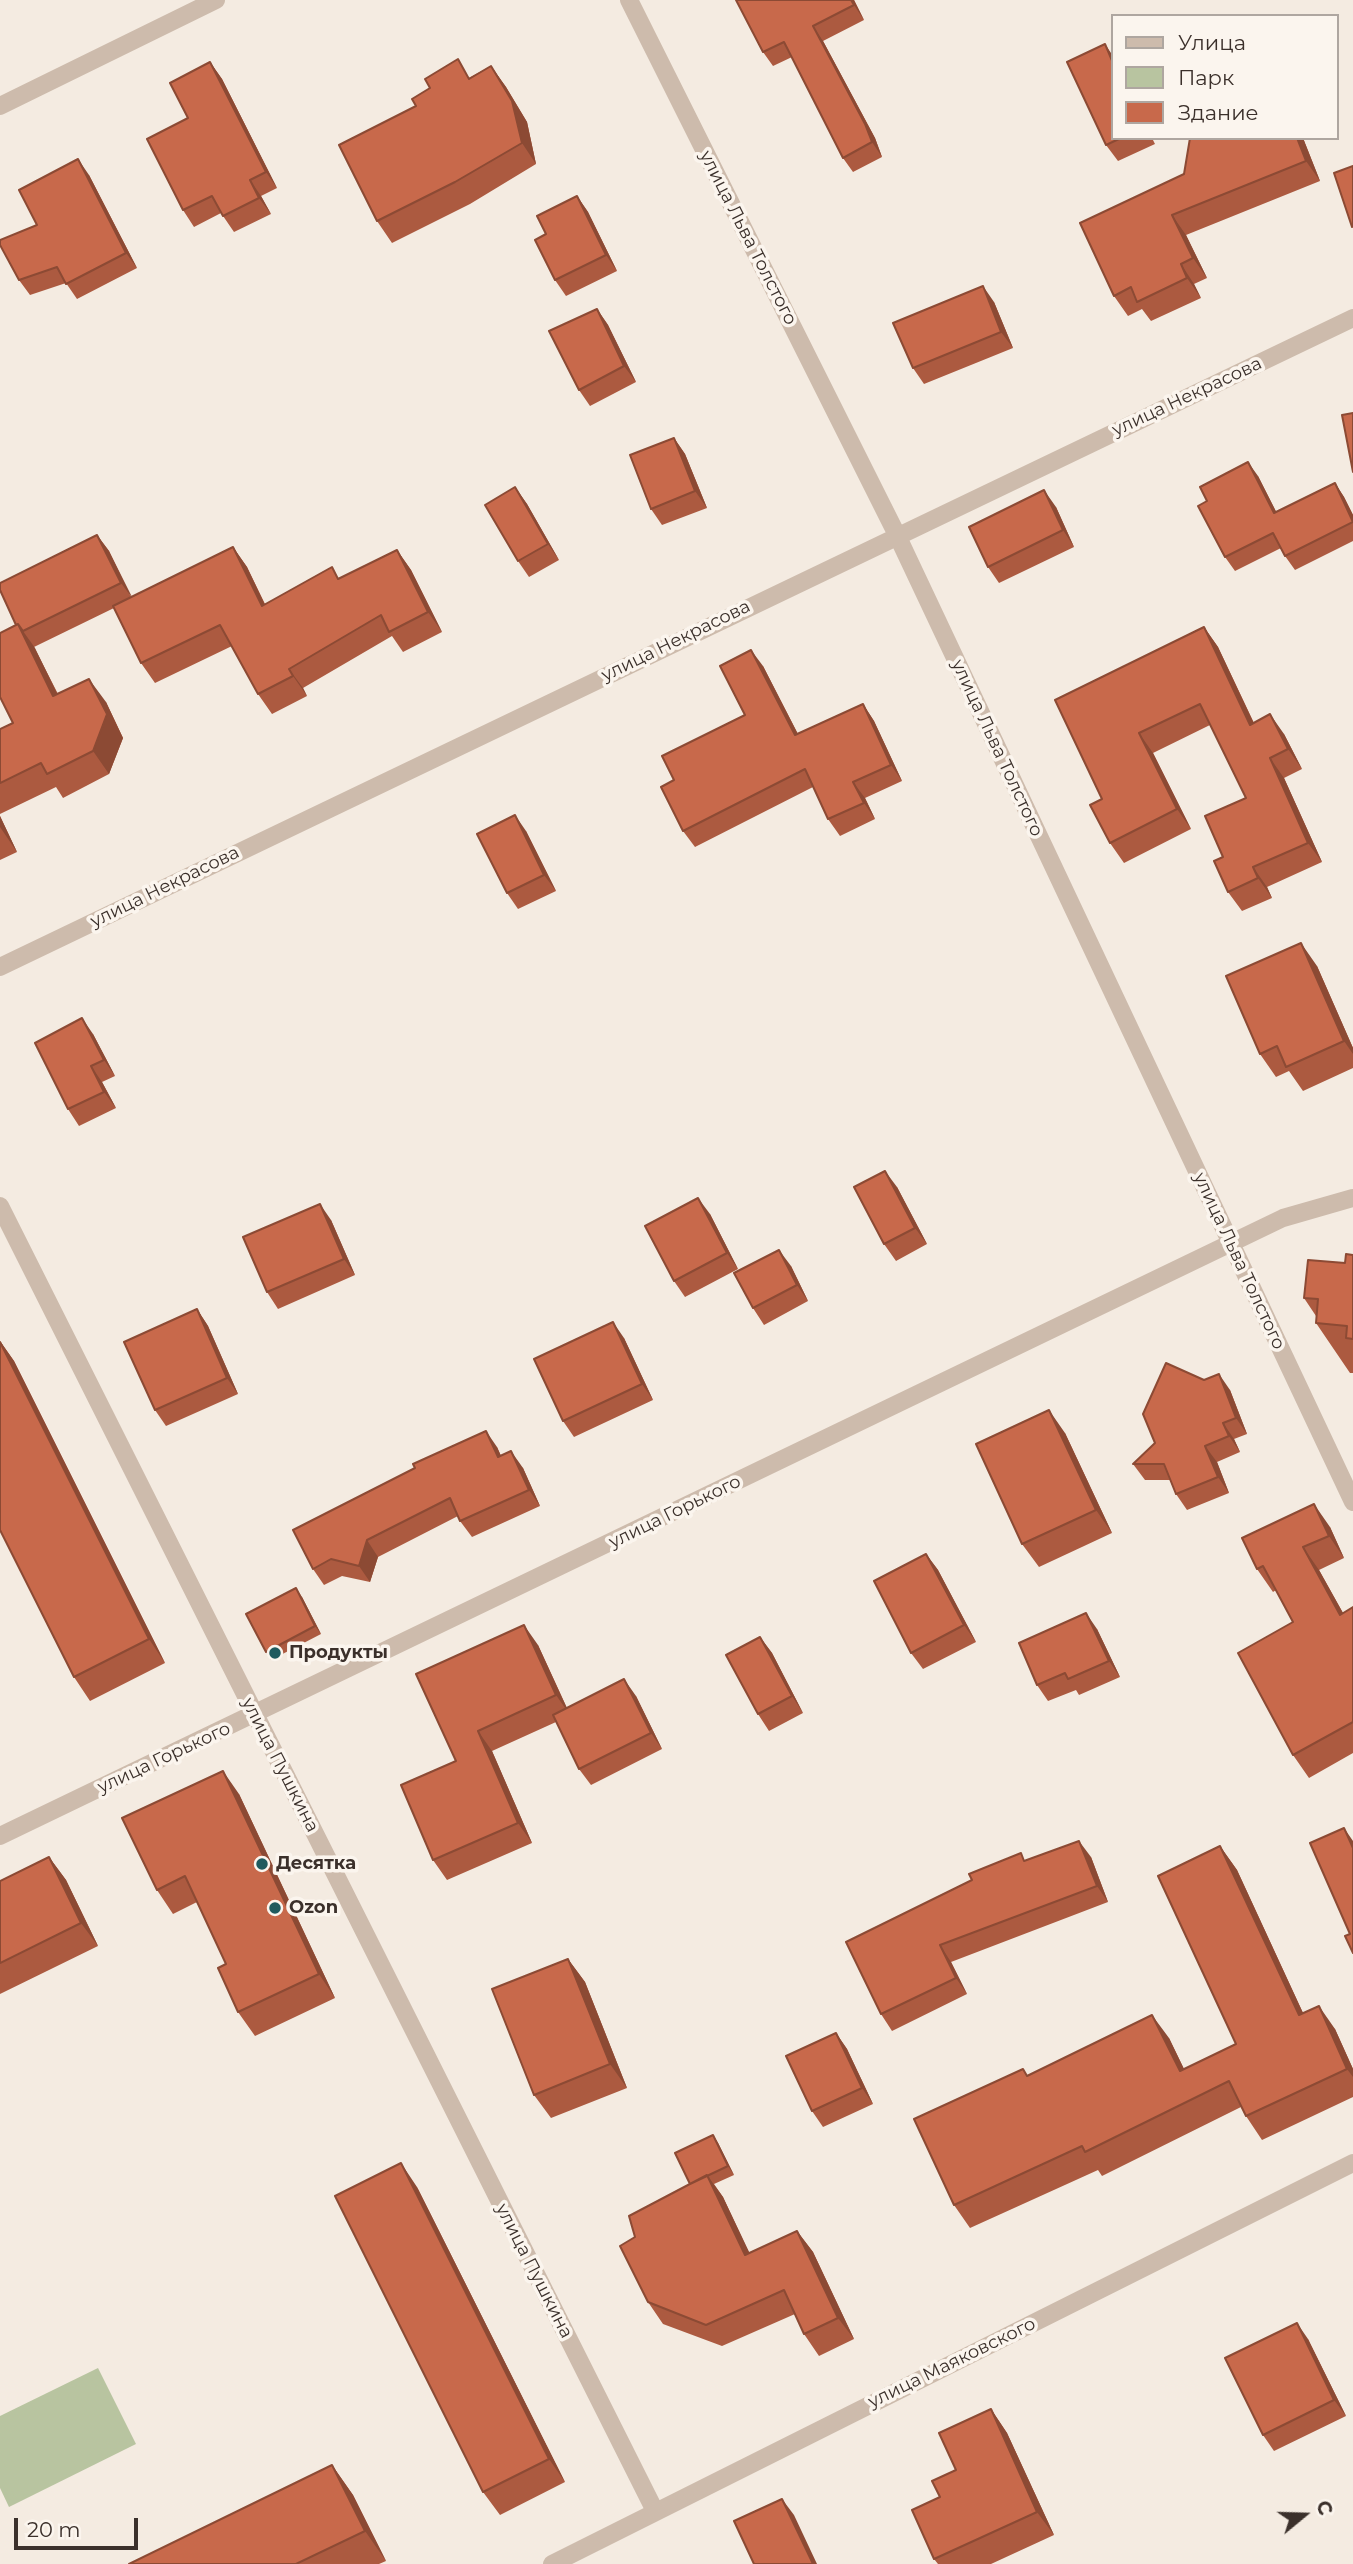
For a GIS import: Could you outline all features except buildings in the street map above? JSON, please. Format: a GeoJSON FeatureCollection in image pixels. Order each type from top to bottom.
{"type":"FeatureCollection","features":[{"type":"Feature","properties":{"kind":"street"},"geometry":{"type":"LineString","coordinates":[[0,106],[216,0]]}},
{"type":"Feature","properties":{"kind":"street","name":"улица Льва Толстого"},"geometry":{"type":"LineString","coordinates":[[629,0],[897,535],[1353,1502]]}},
{"type":"Feature","properties":{"kind":"street","name":"улица Некрасова"},"geometry":{"type":"LineString","coordinates":[[0,967],[1353,318]]}},
{"type":"Feature","properties":{"kind":"street","name":"улица Горького"},"geometry":{"type":"LineString","coordinates":[[0,1836],[1283,1218],[1353,1198]]}},
{"type":"Feature","properties":{"kind":"street","name":"улица Пушкина"},"geometry":{"type":"LineString","coordinates":[[0,1206],[654,2511]]}},
{"type":"Feature","properties":{"kind":"street","name":"улица Маяковского"},"geometry":{"type":"LineString","coordinates":[[552,2564],[1353,2163]]}},
{"type":"Feature","properties":{"kind":"green space"},"geometry":{"type":"Polygon","coordinates":[[[98,2368],[136,2444],[9,2507],[0,2488],[0,2416],[98,2368]]]}},
{"type":"Feature","properties":{"kind":"place","name":"Продукты"},"geometry":{"type":"Point","coordinates":[275,1653]}},
{"type":"Feature","properties":{"kind":"place","name":"Десятка"},"geometry":{"type":"Point","coordinates":[262,1864]}},
{"type":"Feature","properties":{"kind":"place","name":"Ozon"},"geometry":{"type":"Point","coordinates":[275,1908]}}]}
